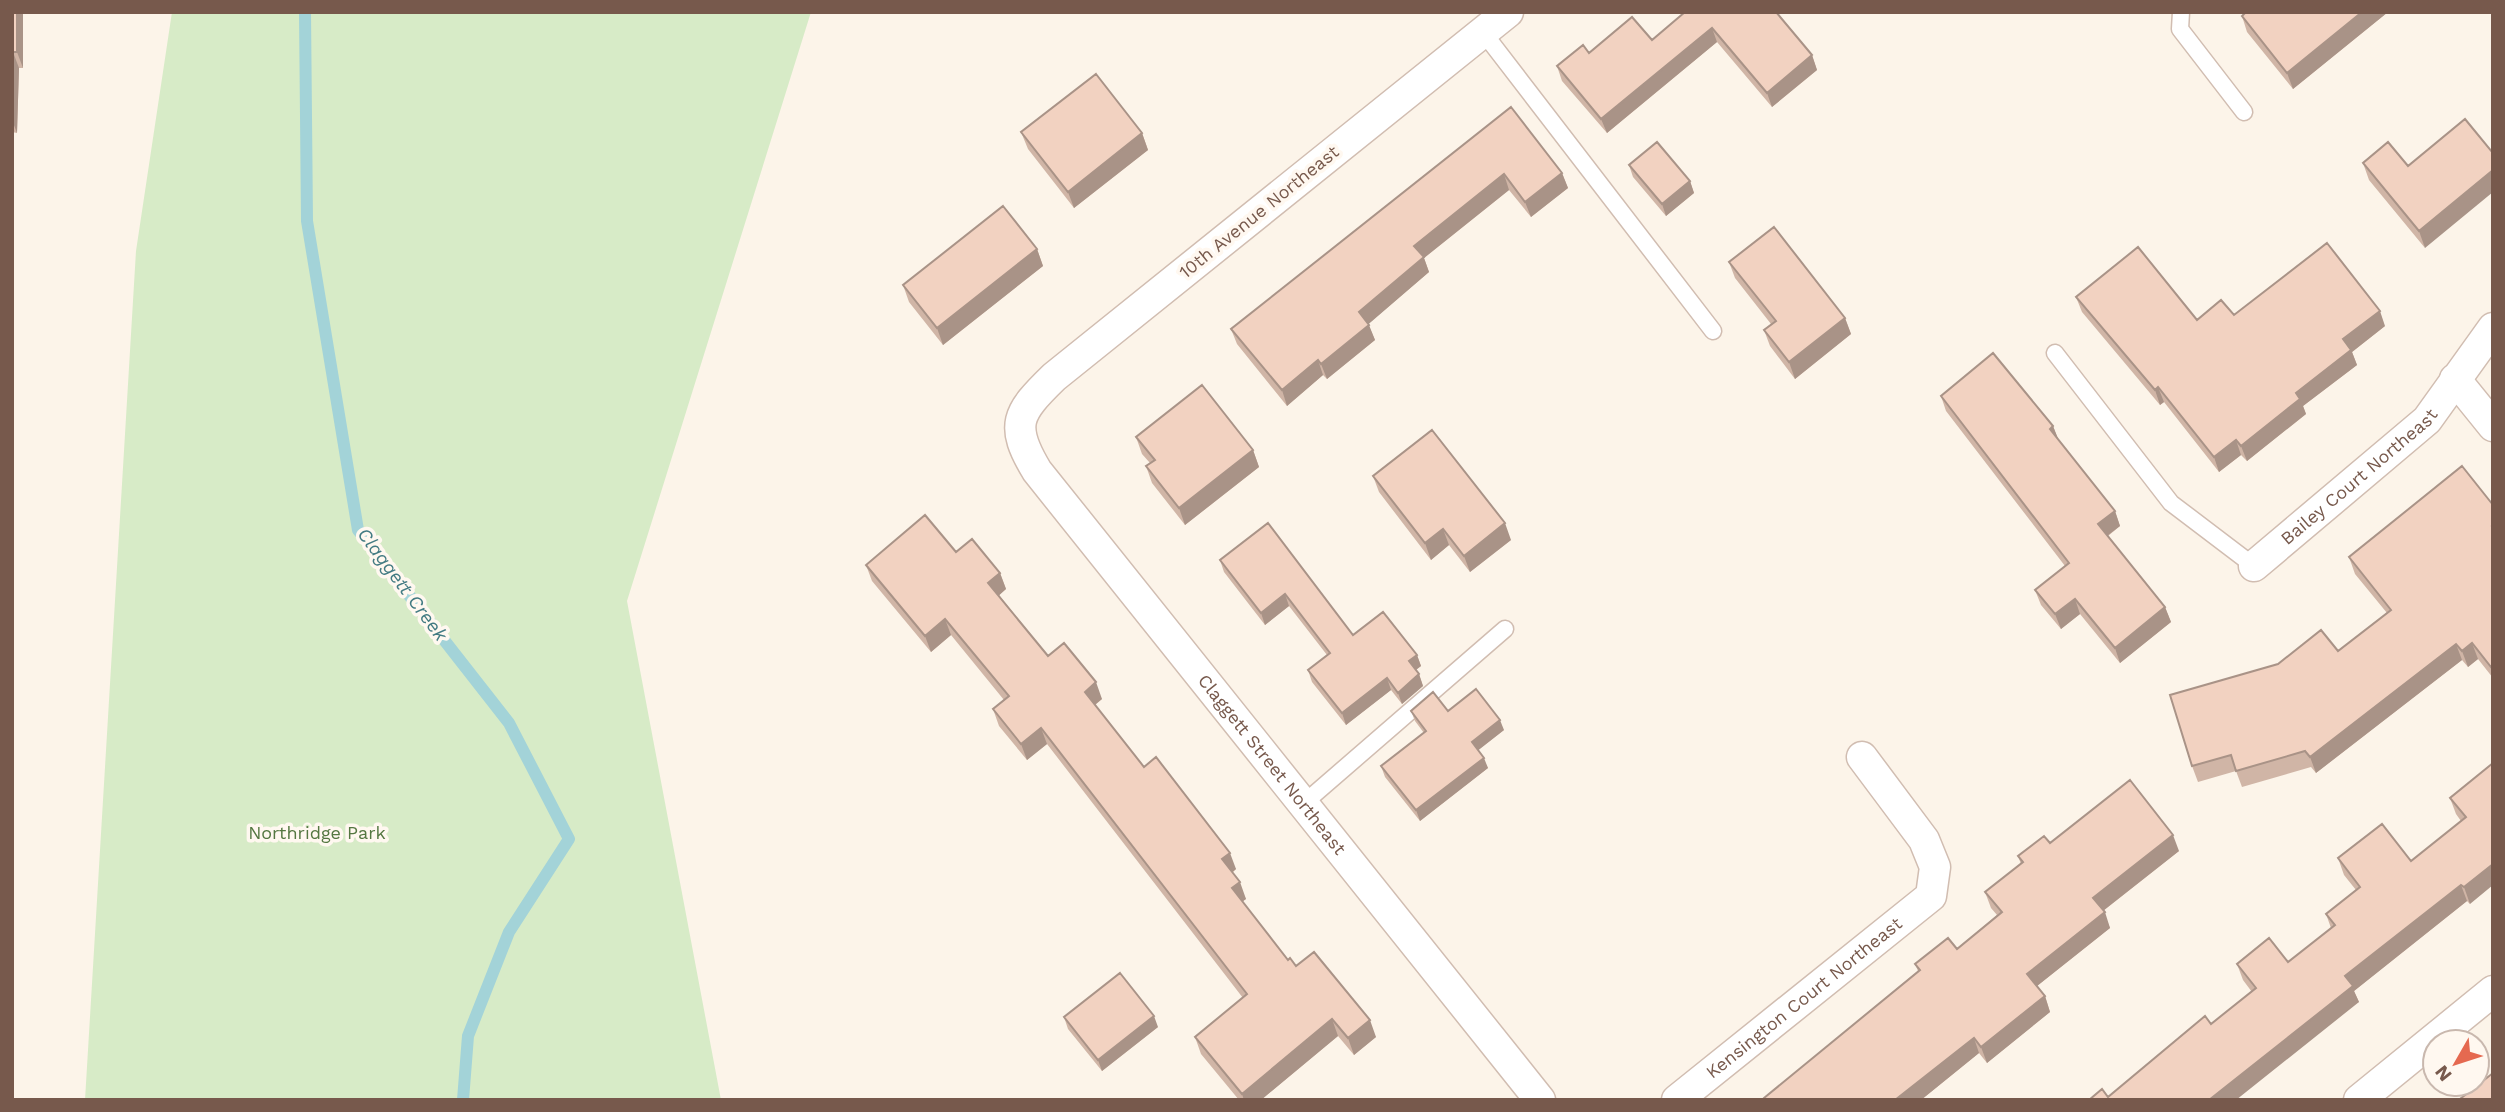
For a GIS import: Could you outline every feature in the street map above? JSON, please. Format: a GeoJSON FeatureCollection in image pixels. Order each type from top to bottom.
{"type":"FeatureCollection","features":[{"type":"Feature","properties":{"kind":"street","name":"10th Avenue Northeast"},"geometry":{"type":"LineString","coordinates":[[1019,421],[1034,396],[1054,377],[1507,12]]}},
{"type":"Feature","properties":{"kind":"street","name":"Bailey Court Northeast"},"geometry":{"type":"LineString","coordinates":[[2254,566],[2427,420],[2493,328]]}},
{"type":"Feature","properties":{"kind":"street"},"geometry":{"type":"LineString","coordinates":[[2455,379],[2493,426]]}},
{"type":"Feature","properties":{"kind":"street","name":"Claggett Street Northeast"},"geometry":{"type":"LineString","coordinates":[[1019,421],[1021,446],[1037,471],[1540,1100]]}},
{"type":"Feature","properties":{"kind":"street","name":"Kensington Court Northeast"},"geometry":{"type":"LineString","coordinates":[[1677,1100],[1931,897],[1935,867],[1924,840],[1862,757]]}},
{"type":"Feature","properties":{"kind":"street"},"geometry":{"type":"LineString","coordinates":[[2359,1100],[2493,991]]}},
{"type":"Feature","properties":{"kind":"lane"},"geometry":{"type":"LineString","coordinates":[[2181,12],[2180,29],[2244,112]]}},
{"type":"Feature","properties":{"kind":"lane"},"geometry":{"type":"LineString","coordinates":[[1483,32],[1713,331]]}},
{"type":"Feature","properties":{"kind":"lane"},"geometry":{"type":"LineString","coordinates":[[2055,352],[2171,503],[2254,566]]}},
{"type":"Feature","properties":{"kind":"lane"},"geometry":{"type":"LineString","coordinates":[[1303,804],[1504,629]]}},
{"type":"Feature","properties":{"kind":"green space","name":"Northridge Park"},"geometry":{"type":"Polygon","coordinates":[[[172,12],[811,12],[627,601],[721,1100],[85,1100],[136,251],[172,12]]]}},
{"type":"Feature","properties":{"kind":"building"},"geometry":{"type":"Polygon","coordinates":[[[12,12],[17,12],[17,52],[13,52],[12,69],[12,12]]]}},
{"type":"Feature","properties":{"kind":"building"},"geometry":{"type":"Polygon","coordinates":[[[1685,12],[1776,12],[1812,55],[1767,93],[1712,28],[1601,119],[1557,66],[1583,45],[1589,53],[1632,17],[1652,40],[1685,12]]]}},
{"type":"Feature","properties":{"kind":"building"},"geometry":{"type":"Polygon","coordinates":[[[2246,12],[2362,12],[2287,73],[2242,16],[2246,12]]]}},
{"type":"Feature","properties":{"kind":"building"},"geometry":{"type":"Polygon","coordinates":[[[1096,74],[1142,133],[1068,192],[1021,132],[1096,74]]]}},
{"type":"Feature","properties":{"kind":"building"},"geometry":{"type":"Polygon","coordinates":[[[1511,107],[1562,173],[1525,202],[1504,174],[1414,246],[1424,257],[1359,312],[1369,325],[1321,364],[1318,360],[1282,390],[1231,329],[1511,107]]]}},
{"type":"Feature","properties":{"kind":"building"},"geometry":{"type":"Polygon","coordinates":[[[2465,119],[2493,153],[2493,170],[2419,231],[2363,163],[2388,142],[2408,166],[2465,119]]]}},
{"type":"Feature","properties":{"kind":"building"},"geometry":{"type":"Polygon","coordinates":[[[1657,142],[1690,181],[1662,204],[1629,165],[1657,142]]]}},
{"type":"Feature","properties":{"kind":"building"},"geometry":{"type":"Polygon","coordinates":[[[1003,206],[1037,249],[937,328],[903,285],[1003,206]]]}},
{"type":"Feature","properties":{"kind":"building"},"geometry":{"type":"Polygon","coordinates":[[[1774,227],[1845,318],[1789,362],[1764,330],[1776,321],[1729,262],[1774,227]]]}},
{"type":"Feature","properties":{"kind":"building"},"geometry":{"type":"Polygon","coordinates":[[[2327,243],[2380,311],[2343,339],[2351,350],[2296,393],[2300,399],[2241,446],[2236,440],[2214,457],[2158,387],[2155,390],[2076,297],[2138,247],[2197,320],[2221,300],[2234,315],[2327,243]]]}},
{"type":"Feature","properties":{"kind":"building"},"geometry":{"type":"Polygon","coordinates":[[[1993,353],[2053,426],[2050,429],[2115,511],[2098,524],[2165,607],[2115,648],[2075,599],[2055,614],[2035,590],[2069,563],[1941,396],[1993,353]]]}},
{"type":"Feature","properties":{"kind":"building"},"geometry":{"type":"Polygon","coordinates":[[[1202,385],[1253,450],[1179,508],[1146,466],[1155,460],[1136,437],[1202,385]]]}},
{"type":"Feature","properties":{"kind":"building"},"geometry":{"type":"Polygon","coordinates":[[[1432,430],[1505,523],[1464,556],[1443,529],[1425,543],[1373,476],[1432,430]]]}},
{"type":"Feature","properties":{"kind":"building"},"geometry":{"type":"Polygon","coordinates":[[[2462,466],[2493,505],[2493,665],[2491,667],[2472,643],[2462,651],[2456,644],[2310,757],[2305,751],[2236,771],[2231,755],[2192,766],[2170,695],[2278,664],[2321,630],[2338,651],[2391,610],[2349,557],[2462,466]]]}},
{"type":"Feature","properties":{"kind":"building"},"geometry":{"type":"Polygon","coordinates":[[[925,515],[956,552],[972,539],[1000,573],[988,583],[1048,656],[1064,643],[1096,682],[1085,692],[1144,767],[1156,757],[1230,853],[1222,859],[1240,882],[1232,888],[1288,960],[1290,958],[1296,966],[1314,952],[1370,1020],[1348,1038],[1332,1019],[1242,1094],[1195,1037],[1247,994],[1041,728],[1021,744],[993,709],[1009,696],[945,619],[925,636],[866,565],[925,515]]]}},
{"type":"Feature","properties":{"kind":"building"},"geometry":{"type":"Polygon","coordinates":[[[1268,523],[1353,635],[1383,612],[1417,655],[1409,661],[1419,674],[1398,693],[1387,678],[1342,713],[1308,670],[1330,653],[1285,594],[1261,613],[1220,560],[1268,523]]]}},
{"type":"Feature","properties":{"kind":"building"},"geometry":{"type":"Polygon","coordinates":[[[1476,689],[1500,720],[1472,742],[1484,758],[1416,810],[1381,766],[1426,731],[1411,711],[1433,692],[1448,711],[1476,689]]]}},
{"type":"Feature","properties":{"kind":"building"},"geometry":{"type":"Polygon","coordinates":[[[2493,763],[2493,864],[2464,887],[2461,885],[2345,976],[2353,986],[2209,1100],[2089,1100],[2102,1089],[2108,1097],[2205,1016],[2211,1024],[2256,988],[2237,964],[2269,938],[2288,962],[2335,925],[2326,914],[2360,887],[2338,858],[2382,824],[2411,861],[2466,817],[2450,798],[2493,763]]]}},
{"type":"Feature","properties":{"kind":"building"},"geometry":{"type":"Polygon","coordinates":[[[2130,780],[2173,835],[2093,898],[2105,912],[2027,974],[2045,996],[1981,1047],[1974,1038],[1895,1100],[1765,1100],[1764,1098],[1920,970],[1915,964],[1948,938],[1957,949],[2002,912],[1985,892],[2023,862],[2018,856],[2044,836],[2050,843],[2130,780]]]}},
{"type":"Feature","properties":{"kind":"building"},"geometry":{"type":"Polygon","coordinates":[[[1120,973],[1154,1016],[1098,1060],[1064,1017],[1120,973]]]}},
{"type":"Feature","properties":{"kind":"building"},"geometry":{"type":"Polygon","coordinates":[[[2493,1073],[2493,1100],[2460,1100],[2491,1098],[2493,1073]]]}},
{"type":"Feature","properties":{"kind":"waterway","name":"Claggett Creek"},"geometry":{"type":"LineString","coordinates":[[305,12],[307,221],[358,530],[509,723],[569,839],[509,932],[468,1036],[463,1100]]}}]}
